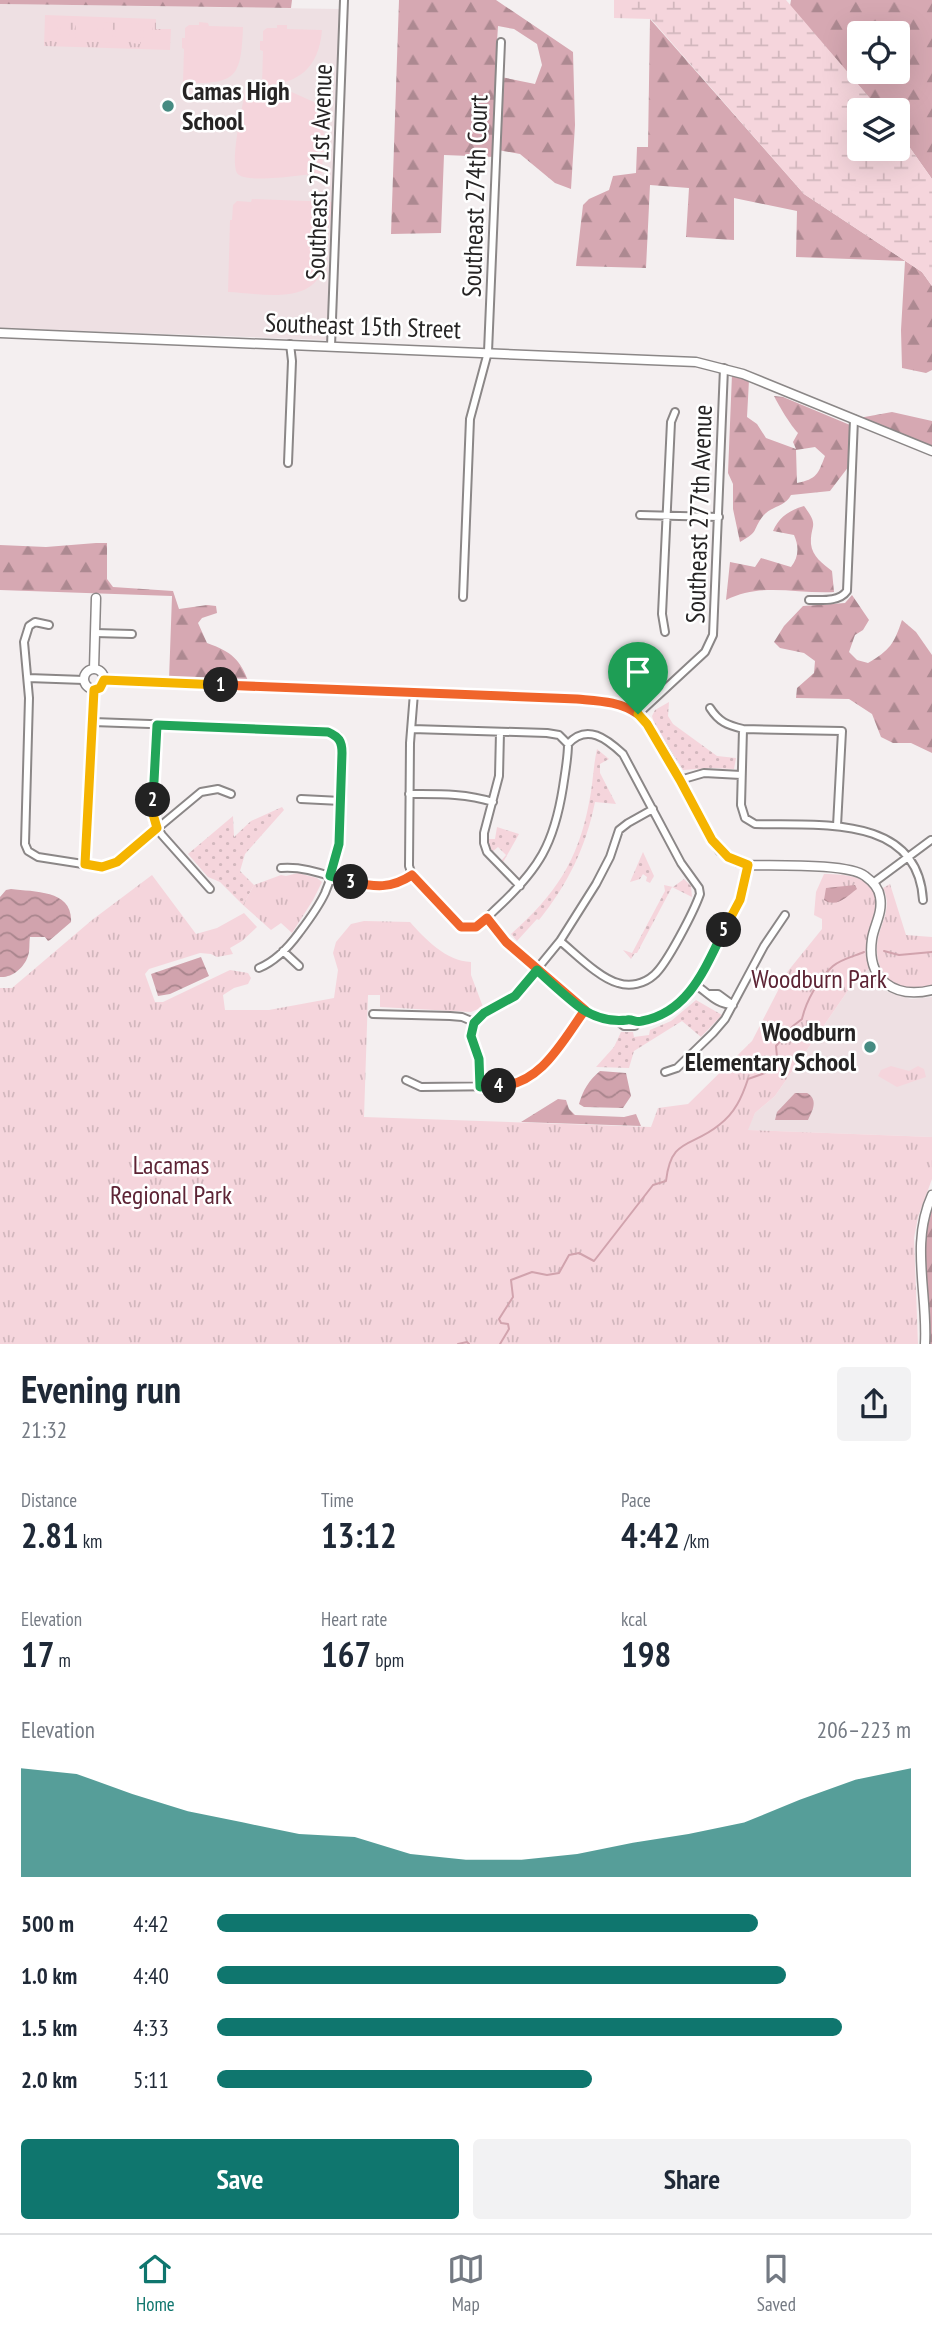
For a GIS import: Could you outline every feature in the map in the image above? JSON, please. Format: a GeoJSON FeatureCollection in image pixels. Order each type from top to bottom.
{"type":"FeatureCollection","features":[{"type":"Feature","properties":{"kind":"street","name":"Southeast 271st Avenue"},"geometry":{"type":"LineString","coordinates":[[331,346],[344,0]]}},
{"type":"Feature","properties":{"kind":"street","name":"Southeast 274th Court"},"geometry":{"type":"LineString","coordinates":[[463,597],[470,419],[488,352],[501,42]]}},
{"type":"Feature","properties":{"kind":"street","name":"Southeast 15th Street"},"geometry":{"type":"LineString","coordinates":[[0,333],[687,361],[743,374],[932,452]]}},
{"type":"Feature","properties":{"kind":"street"},"geometry":{"type":"LineString","coordinates":[[288,463],[292,361],[290,344]]}},
{"type":"Feature","properties":{"kind":"street","name":"Southeast 277th Avenue"},"geometry":{"type":"LineString","coordinates":[[638,714],[710,645],[715,624],[724,368]]}},
{"type":"Feature","properties":{"kind":"street"},"geometry":{"type":"LineString","coordinates":[[665,632],[662,619],[666,516],[671,422],[676,412]]}},
{"type":"Feature","properties":{"kind":"street"},"geometry":{"type":"LineString","coordinates":[[809,600],[836,599],[847,591],[854,419]]}},
{"type":"Feature","properties":{"kind":"street"},"geometry":{"type":"LineString","coordinates":[[640,515],[719,517]]}},
{"type":"Feature","properties":{"kind":"street"},"geometry":{"type":"LineString","coordinates":[[94,669],[96,598]]}},
{"type":"Feature","properties":{"kind":"street"},"geometry":{"type":"LineString","coordinates":[[49,625],[35,622],[29,626],[24,642],[29,698],[25,844],[28,851],[38,857],[102,867],[117,862],[201,792],[218,789],[231,794]]}},
{"type":"Feature","properties":{"kind":"street"},"geometry":{"type":"LineString","coordinates":[[95,633],[132,634]]}},
{"type":"Feature","properties":{"kind":"street"},"geometry":{"type":"LineString","coordinates":[[94,669],[102,672],[104,680],[100,688],[94,690],[88,688],[84,680],[87,673],[94,669]]}},
{"type":"Feature","properties":{"kind":"street"},"geometry":{"type":"LineString","coordinates":[[28,678],[84,680]]}},
{"type":"Feature","properties":{"kind":"street"},"geometry":{"type":"LineString","coordinates":[[104,680],[605,701],[626,706],[647,724],[720,851],[748,865],[848,869],[864,875],[873,883],[880,897],[880,916],[871,947],[879,977],[895,990],[911,993],[932,990]]}},
{"type":"Feature","properties":{"kind":"street"},"geometry":{"type":"LineString","coordinates":[[85,864],[94,690]]}},
{"type":"Feature","properties":{"kind":"street"},"geometry":{"type":"LineString","coordinates":[[414,693],[408,857],[412,875],[461,927],[476,927],[487,918],[520,886],[545,852],[558,817],[568,744],[578,736],[591,733],[608,740],[627,759],[700,894],[660,968],[639,984],[618,984],[608,979],[560,941]]}},
{"type":"Feature","properties":{"kind":"street"},"geometry":{"type":"LineString","coordinates":[[710,708],[717,719],[743,729],[842,731],[841,783],[836,826]]}},
{"type":"Feature","properties":{"kind":"street"},"geometry":{"type":"LineString","coordinates":[[93,722],[320,730],[338,736],[342,745],[339,844],[324,894],[310,918],[283,951],[269,964],[259,968]]}},
{"type":"Feature","properties":{"kind":"street"},"geometry":{"type":"LineString","coordinates":[[157,725],[153,814],[157,828],[210,890]]}},
{"type":"Feature","properties":{"kind":"street"},"geometry":{"type":"LineString","coordinates":[[412,729],[547,733],[559,736],[568,744]]}},
{"type":"Feature","properties":{"kind":"street"},"geometry":{"type":"LineString","coordinates":[[743,729],[742,812],[749,822],[836,826],[873,832],[908,857],[920,882],[923,900]]}},
{"type":"Feature","properties":{"kind":"street"},"geometry":{"type":"LineString","coordinates":[[500,732],[499,776],[484,832],[484,843],[487,852],[520,886]]}},
{"type":"Feature","properties":{"kind":"street"},"geometry":{"type":"LineString","coordinates":[[680,780],[704,773],[741,775]]}},
{"type":"Feature","properties":{"kind":"street"},"geometry":{"type":"LineString","coordinates":[[409,794],[455,794],[475,796],[493,802]]}},
{"type":"Feature","properties":{"kind":"street"},"geometry":{"type":"LineString","coordinates":[[301,799],[341,801]]}},
{"type":"Feature","properties":{"kind":"street"},"geometry":{"type":"LineString","coordinates":[[480,1087],[479,1059],[471,1036],[474,1023],[484,1013],[515,996],[537,970],[560,941],[603,872],[619,830],[653,809]]}},
{"type":"Feature","properties":{"kind":"street"},"geometry":{"type":"LineString","coordinates":[[873,883],[931,840]]}},
{"type":"Feature","properties":{"kind":"street"},"geometry":{"type":"LineString","coordinates":[[474,846],[484,843]]}},
{"type":"Feature","properties":{"kind":"street"},"geometry":{"type":"LineString","coordinates":[[487,918],[506,942],[585,1010],[603,1019],[629,1027],[635,1026],[637,1022],[667,1013],[681,1003],[695,985],[740,900],[748,865]]}},
{"type":"Feature","properties":{"kind":"street"},"geometry":{"type":"LineString","coordinates":[[281,868],[311,869],[367,886],[387,887],[401,883],[412,875]]}},
{"type":"Feature","properties":{"kind":"street"},"geometry":{"type":"LineString","coordinates":[[665,1072],[677,1068],[725,1019],[764,946],[785,915]]}},
{"type":"Feature","properties":{"kind":"street"},"geometry":{"type":"LineString","coordinates":[[283,951],[299,966]]}},
{"type":"Feature","properties":{"kind":"street"},"geometry":{"type":"LineString","coordinates":[[695,985],[709,993],[718,994],[733,1005]]}},
{"type":"Feature","properties":{"kind":"street"},"geometry":{"type":"LineString","coordinates":[[406,1080],[421,1087],[480,1087],[506,1086],[532,1076],[545,1065],[585,1010]]}},
{"type":"Feature","properties":{"kind":"street"},"geometry":{"type":"LineString","coordinates":[[373,1014],[462,1017],[474,1023]]}},
{"type":"Feature","properties":{"kind":"street"},"geometry":{"type":"LineString","coordinates":[[925,1344],[920,1248],[924,1216],[932,1195]]}},
{"type":"Feature","properties":{"kind":"shaded area","name":"Camas High School"},"geometry":{"type":"Polygon","coordinates":[[[0,4],[340,9],[329,340],[0,328],[0,4]]]}},
{"type":"Feature","properties":{"kind":"shaded area","name":"Woodburn Elementary School"},"geometry":{"type":"Polygon","coordinates":[[[870,968],[888,992],[911,999],[932,997],[932,1137],[747,1130],[755,1113],[775,1096],[856,979],[870,968]]]}},
{"type":"Feature","properties":{"kind":"green space"},"geometry":{"type":"Polygon","coordinates":[[[0,0],[292,0],[291,8],[0,4],[0,0]]]}},
{"type":"Feature","properties":{"kind":"green space"},"geometry":{"type":"Polygon","coordinates":[[[399,0],[496,0],[573,52],[575,125],[571,189],[555,183],[520,154],[498,150],[501,77],[535,84],[542,65],[537,44],[514,29],[498,26],[495,157],[444,155],[441,233],[391,234],[399,0]]]}},
{"type":"Feature","properties":{"kind":"green space"},"geometry":{"type":"Polygon","coordinates":[[[614,0],[786,0],[847,71],[847,84],[858,84],[870,98],[847,98],[847,161],[910,161],[910,148],[932,179],[932,286],[922,272],[804,194],[651,19],[614,18],[614,0]]]}},
{"type":"Feature","properties":{"kind":"green space"},"geometry":{"type":"Polygon","coordinates":[[[791,0],[932,0],[932,179],[910,148],[910,98],[870,98],[858,84],[910,84],[910,21],[847,21],[847,72],[790,6],[791,0]]]}},
{"type":"Feature","properties":{"kind":"green space"},"geometry":{"type":"Polygon","coordinates":[[[45,15],[156,19],[156,29],[171,29],[170,50],[44,46],[45,15]]]}},
{"type":"Feature","properties":{"kind":"green space"},"geometry":{"type":"Polygon","coordinates":[[[650,19],[804,194],[922,272],[932,286],[932,370],[926,373],[902,368],[905,261],[796,257],[797,211],[734,198],[734,240],[686,237],[689,188],[650,185],[646,268],[576,266],[583,205],[589,199],[609,190],[613,176],[636,173],[637,147],[648,147],[650,19]]]}},
{"type":"Feature","properties":{"kind":"green space"},"geometry":{"type":"Polygon","coordinates":[[[48,21],[58,21],[57,41],[48,41],[48,21]]]}},
{"type":"Feature","properties":{"kind":"green space"},"geometry":{"type":"Polygon","coordinates":[[[61,21],[70,21],[69,41],[60,41],[61,21]]]}},
{"type":"Feature","properties":{"kind":"green space"},"geometry":{"type":"Polygon","coordinates":[[[76,22],[85,22],[85,42],[75,41],[76,22]]]}},
{"type":"Feature","properties":{"kind":"green space"},"geometry":{"type":"Polygon","coordinates":[[[88,22],[98,22],[97,42],[88,42],[88,22]]]}},
{"type":"Feature","properties":{"kind":"green space"},"geometry":{"type":"Polygon","coordinates":[[[104,22],[113,23],[112,43],[103,42],[104,22]]]}},
{"type":"Feature","properties":{"kind":"green space"},"geometry":{"type":"Polygon","coordinates":[[[199,22],[208,23],[209,26],[243,27],[240,58],[232,75],[225,79],[183,83],[182,38],[185,38],[185,28],[199,25],[199,22]]]}},
{"type":"Feature","properties":{"kind":"green space"},"geometry":{"type":"Polygon","coordinates":[[[116,23],[125,23],[125,43],[115,43],[116,23]]]}},
{"type":"Feature","properties":{"kind":"green space"},"geometry":{"type":"Polygon","coordinates":[[[131,23],[141,24],[140,44],[131,43],[131,23]]]}},
{"type":"Feature","properties":{"kind":"green space"},"geometry":{"type":"Polygon","coordinates":[[[144,24],[153,24],[152,44],[143,44],[144,24]]]}},
{"type":"Feature","properties":{"kind":"green space"},"geometry":{"type":"Polygon","coordinates":[[[277,25],[287,25],[287,29],[322,30],[320,43],[317,54],[305,71],[287,82],[262,85],[263,51],[260,50],[260,41],[263,41],[263,31],[277,28],[277,25]]]}},
{"type":"Feature","properties":{"kind":"green space"},"geometry":{"type":"Polygon","coordinates":[[[246,88],[285,89],[316,103],[324,134],[322,173],[263,179],[237,173],[236,146],[246,88]]]}},
{"type":"Feature","properties":{"kind":"green space"},"geometry":{"type":"Polygon","coordinates":[[[252,199],[333,202],[321,273],[305,290],[280,295],[228,292],[230,220],[233,205],[237,201],[251,202],[252,199]]]}},
{"type":"Feature","properties":{"kind":"green space"},"geometry":{"type":"Polygon","coordinates":[[[732,374],[749,380],[747,417],[757,424],[766,438],[796,449],[793,442],[798,433],[774,396],[783,397],[850,425],[849,466],[830,491],[791,495],[785,502],[766,513],[753,533],[740,542],[733,509],[733,484],[728,473],[732,374]],[[815,447],[796,450],[797,483],[816,475],[825,456],[815,447]]]}},
{"type":"Feature","properties":{"kind":"green space"},"geometry":{"type":"Polygon","coordinates":[[[892,412],[932,421],[932,448],[859,418],[892,412]]]}},
{"type":"Feature","properties":{"kind":"green space"},"geometry":{"type":"Polygon","coordinates":[[[804,506],[813,522],[813,552],[832,571],[834,592],[752,591],[726,600],[730,562],[755,567],[761,558],[791,567],[797,551],[794,535],[773,531],[786,515],[804,506]]]}},
{"type":"Feature","properties":{"kind":"green space"},"geometry":{"type":"Polygon","coordinates":[[[107,543],[107,579],[113,587],[173,591],[179,609],[216,606],[217,613],[202,618],[198,623],[207,643],[234,657],[249,683],[169,680],[172,596],[0,590],[0,545],[46,547],[107,543]]]}},
{"type":"Feature","properties":{"kind":"green space"},"geometry":{"type":"Polygon","coordinates":[[[852,595],[869,620],[863,630],[855,635],[849,652],[857,660],[868,663],[886,650],[894,641],[902,620],[916,632],[932,655],[932,753],[911,743],[893,743],[881,737],[872,714],[849,699],[796,698],[797,688],[814,673],[815,661],[804,653],[780,648],[774,642],[784,626],[803,606],[845,603],[852,595]]]}},
{"type":"Feature","properties":{"kind":"green space"},"geometry":{"type":"Polygon","coordinates":[[[669,702],[668,716],[673,724],[717,756],[736,758],[734,769],[683,770],[652,716],[655,710],[669,702]]]}},
{"type":"Feature","properties":{"kind":"green space"},"geometry":{"type":"Polygon","coordinates":[[[597,749],[609,759],[600,764],[600,773],[616,804],[595,802],[587,834],[567,879],[539,920],[537,919],[517,941],[511,934],[552,891],[571,860],[589,803],[597,749]]]}},
{"type":"Feature","properties":{"kind":"green space"},"geometry":{"type":"Polygon","coordinates":[[[282,807],[284,810],[245,854],[240,871],[254,885],[243,905],[220,882],[208,877],[188,854],[233,816],[234,837],[251,821],[282,807]]]}},
{"type":"Feature","properties":{"kind":"green space"},"geometry":{"type":"Polygon","coordinates":[[[497,827],[519,834],[502,864],[501,861],[506,855],[498,847],[492,852],[487,839],[495,839],[497,827]]]}},
{"type":"Feature","properties":{"kind":"green space"},"geometry":{"type":"Polygon","coordinates":[[[643,852],[654,876],[650,883],[643,874],[640,879],[630,882],[643,852]]]}},
{"type":"Feature","properties":{"kind":"green space"},"geometry":{"type":"Polygon","coordinates":[[[298,873],[322,882],[292,933],[281,923],[271,930],[243,905],[254,885],[281,875],[298,873]]]}},
{"type":"Feature","properties":{"kind":"green space","name":"Lacamas Regional Park"},"geometry":{"type":"Polygon","coordinates":[[[824,874],[844,875],[862,880],[874,892],[877,901],[868,943],[870,968],[856,979],[775,1096],[755,1113],[748,1130],[932,1137],[932,1179],[918,1217],[914,1238],[918,1344],[0,1344],[0,988],[12,988],[92,920],[152,875],[196,934],[217,928],[244,913],[257,927],[230,948],[233,954],[217,957],[200,953],[149,969],[145,974],[155,1002],[163,1002],[230,970],[248,973],[251,978],[248,984],[223,995],[225,1010],[269,1010],[334,998],[338,970],[333,953],[336,942],[351,924],[364,921],[410,922],[429,942],[445,953],[453,958],[471,962],[471,975],[483,1007],[471,1012],[380,1007],[380,995],[368,995],[364,1117],[651,1127],[658,1108],[688,1104],[752,1041],[788,971],[822,929],[822,919],[814,915],[816,892],[824,874]]]}},
{"type":"Feature","properties":{"kind":"green space"},"geometry":{"type":"Polygon","coordinates":[[[684,879],[691,886],[692,897],[672,887],[637,953],[631,959],[623,950],[632,953],[665,891],[664,885],[673,887],[684,879]]]}},
{"type":"Feature","properties":{"kind":"green space"},"geometry":{"type":"Polygon","coordinates":[[[890,884],[906,935],[932,937],[932,986],[913,990],[895,985],[884,976],[878,962],[878,938],[887,903],[883,888],[890,884]]]}},
{"type":"Feature","properties":{"kind":"green space"},"geometry":{"type":"Polygon","coordinates":[[[696,1000],[722,1015],[701,1037],[682,1021],[634,1051],[629,1068],[596,1067],[614,1047],[621,1032],[633,1032],[634,1037],[649,1035],[650,1030],[671,1021],[696,1000]]]}},
{"type":"Feature","properties":{"kind":"green space"},"geometry":{"type":"Polygon","coordinates":[[[891,1066],[909,1071],[918,1066],[924,1069],[926,1077],[897,1087],[878,1076],[881,1070],[891,1066]]]}},
{"type":"Feature","properties":{"kind":"green space"},"geometry":{"type":"Polygon","coordinates":[[[558,1099],[566,1100],[575,1115],[624,1117],[636,1114],[641,1126],[521,1122],[558,1099]]]}},
{"type":"Feature","properties":{"kind":"green space"},"geometry":{"type":"Polygon","coordinates":[[[932,1203],[932,1344],[929,1344],[925,1234],[932,1203]]]}},
{"type":"Feature","properties":{"kind":"water"},"geometry":{"type":"Polygon","coordinates":[[[855,885],[857,889],[841,901],[833,903],[824,900],[826,888],[855,885]]]}},
{"type":"Feature","properties":{"kind":"water"},"geometry":{"type":"Polygon","coordinates":[[[6,890],[41,892],[59,898],[70,912],[71,922],[48,941],[45,937],[30,937],[29,954],[24,964],[13,974],[0,977],[0,897],[6,890]]]}},
{"type":"Feature","properties":{"kind":"water"},"geometry":{"type":"Polygon","coordinates":[[[201,957],[209,976],[170,994],[158,996],[151,974],[201,957]]]}},
{"type":"Feature","properties":{"kind":"water"},"geometry":{"type":"Polygon","coordinates":[[[600,1071],[626,1073],[631,1096],[623,1108],[584,1107],[579,1104],[587,1086],[600,1071]]]}},
{"type":"Feature","properties":{"kind":"water"},"geometry":{"type":"Polygon","coordinates":[[[795,1093],[807,1093],[813,1099],[814,1106],[808,1120],[775,1120],[777,1112],[795,1093]]]}},
{"type":"Feature","properties":{"kind":"waterway"},"geometry":{"type":"LineString","coordinates":[[884,951],[899,955],[932,952]]}},
{"type":"Feature","properties":{"kind":"waterway"},"geometry":{"type":"LineString","coordinates":[[500,1344],[509,1329],[508,1324],[501,1323],[499,1319],[513,1297],[511,1280],[532,1272],[547,1275],[559,1273],[569,1255],[579,1253],[594,1261],[653,1185],[666,1181],[672,1157],[678,1150],[725,1120],[737,1104],[748,1079],[765,1073],[777,1057],[776,1046],[802,1019],[814,990],[828,971],[840,961],[864,952]]}},
{"type":"Feature","properties":{"kind":"waterway"},"geometry":{"type":"LineString","coordinates":[[458,1344],[469,1344]]}},
{"type":"Feature","properties":{"kind":"place","name":"Camas High School"},"geometry":{"type":"Point","coordinates":[168,106]}},
{"type":"Feature","properties":{"kind":"place","name":"Woodburn Elementary School"},"geometry":{"type":"Point","coordinates":[870,1047]}},
{"type":"Feature","properties":{"kind":"route"},"geometry":{"type":"LineString","coordinates":[[638,714],[626,706],[577,699],[104,680],[102,686],[94,690],[85,864],[102,867],[117,862],[157,828],[153,820],[157,725],[320,730],[338,736],[342,745],[339,844],[330,876],[367,886],[387,887],[401,883],[412,875],[457,925],[476,927],[487,918],[506,942],[585,1010],[545,1065],[532,1076],[506,1086],[480,1087],[480,1064],[471,1042],[472,1028],[477,1018],[515,996],[537,970],[582,1009],[585,1010],[593,1015],[619,1022],[650,1020],[667,1013],[688,995],[740,900],[748,865],[737,862],[720,851],[647,724],[638,714]]}},
{"type":"Feature","properties":{"kind":"park label","name":"Woodburn Park"},"geometry":{"type":"Point","coordinates":[819,979]}}]}
